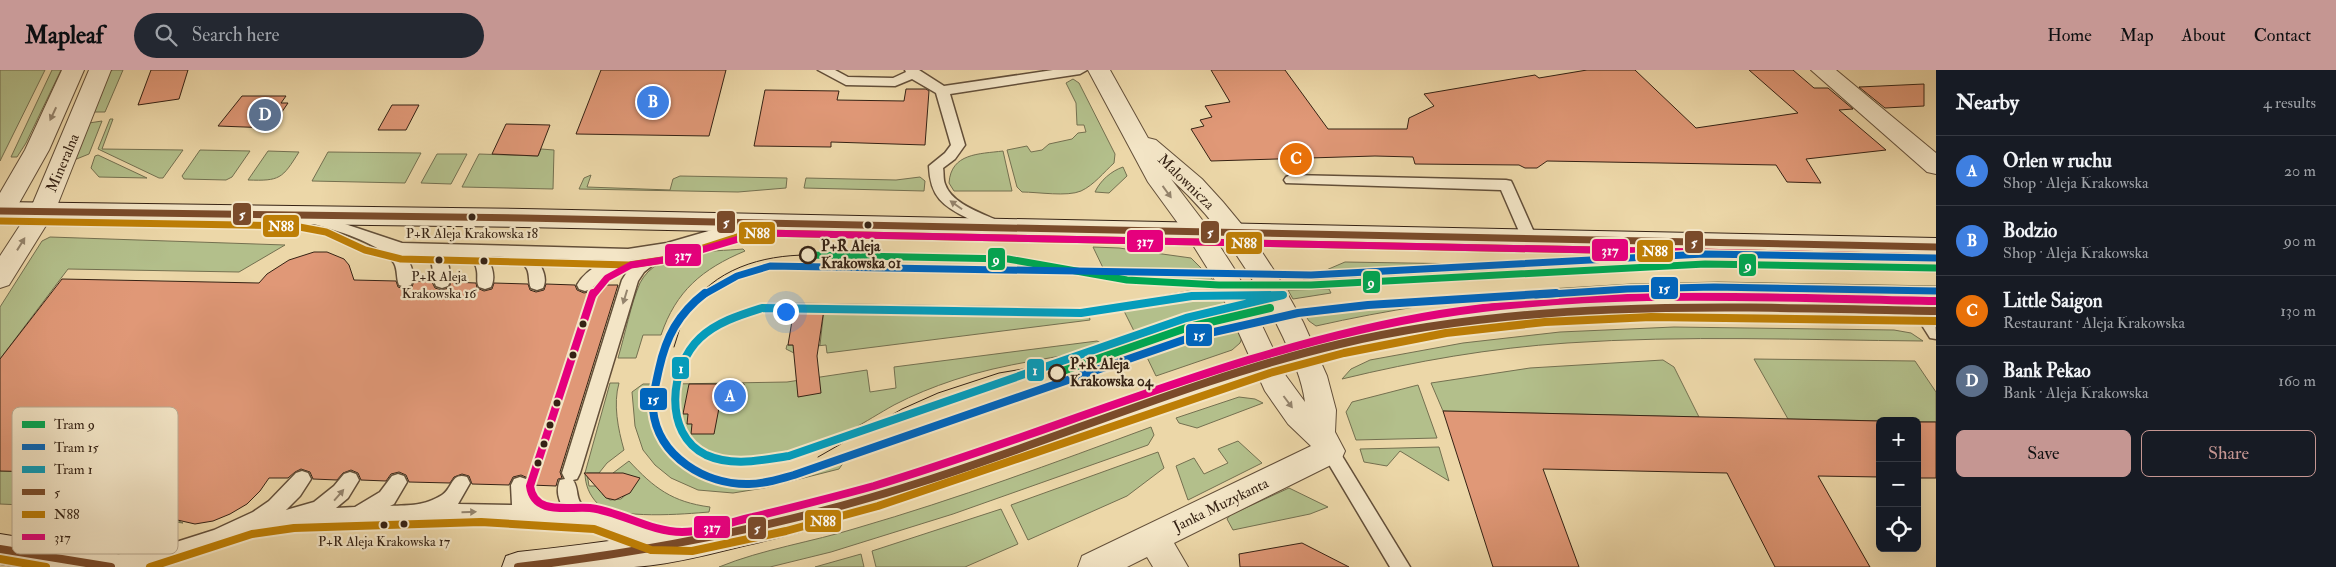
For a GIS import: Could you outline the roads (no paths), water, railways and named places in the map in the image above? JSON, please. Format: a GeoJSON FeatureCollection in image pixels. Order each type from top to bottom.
{"type":"FeatureCollection","features":[{"type":"Feature","properties":{"kind":"main road","name":"Mineralna"},"geometry":{"type":"LineString","coordinates":[[1,212],[37,150],[73,70]]}},
{"type":"Feature","properties":{"kind":"main road","name":"Mineralna"},"geometry":{"type":"LineString","coordinates":[[0,278],[42,211],[100,70]]}},
{"type":"Feature","properties":{"kind":"main road","name":"Malownicza"},"geometry":{"type":"LineString","coordinates":[[1099,70],[1164,188],[1197,231],[1228,280],[1267,363]]}},
{"type":"Feature","properties":{"kind":"main road"},"geometry":{"type":"LineString","coordinates":[[1822,70],[1936,166]]}},
{"type":"Feature","properties":{"kind":"main road","name":"Malownicza"},"geometry":{"type":"LineString","coordinates":[[1135,134],[1199,192],[1234,232],[1280,300],[1304,353]]}},
{"type":"Feature","properties":{"kind":"main road"},"geometry":{"type":"LineString","coordinates":[[1,212],[42,211],[758,223],[1936,247]]}},
{"type":"Feature","properties":{"kind":"main road"},"geometry":{"type":"LineString","coordinates":[[518,567],[620,555],[784,521],[875,497],[1208,381],[1267,363],[1369,337],[1444,323],[1544,312],[1651,307],[1928,311]]}},
{"type":"Feature","properties":{"kind":"main road"},"geometry":{"type":"LineString","coordinates":[[1304,353],[1313,373],[1322,410],[1325,442]]}},
{"type":"Feature","properties":{"kind":"main road"},"geometry":{"type":"LineString","coordinates":[[1267,363],[1286,400],[1325,442]]}},
{"type":"Feature","properties":{"kind":"main road","name":"Janka Muzykanta"},"geometry":{"type":"LineString","coordinates":[[1094,567],[1153,539],[1325,442]]}},
{"type":"Feature","properties":{"kind":"main road"},"geometry":{"type":"LineString","coordinates":[[1153,539],[1172,567]]}},
{"type":"Feature","properties":{"kind":"main road"},"geometry":{"type":"LineString","coordinates":[[29,554],[111,567]]}},
{"type":"Feature","properties":{"kind":"lane"},"geometry":{"type":"LineString","coordinates":[[825,70],[846,81],[895,82],[912,72],[942,91],[958,145],[950,156],[936,166],[937,183],[944,196],[957,207],[998,228]]}},
{"type":"Feature","properties":{"kind":"lane"},"geometry":{"type":"LineString","coordinates":[[942,91],[1047,72],[1080,70]]}},
{"type":"Feature","properties":{"kind":"lane"},"geometry":{"type":"LineString","coordinates":[[1290,180],[1506,185],[1529,239]]}},
{"type":"Feature","properties":{"kind":"lane"},"geometry":{"type":"LineString","coordinates":[[295,216],[329,222],[386,246],[432,251],[628,256],[666,249],[729,229],[758,223]]}},
{"type":"Feature","properties":{"kind":"lane"},"geometry":{"type":"LineString","coordinates":[[386,246],[400,260],[404,268],[404,281]]}},
{"type":"Feature","properties":{"kind":"lane"},"geometry":{"type":"LineString","coordinates":[[584,518],[571,507],[567,493],[569,480],[630,280],[644,262],[666,249]]}},
{"type":"Feature","properties":{"kind":"lane"},"geometry":{"type":"LineString","coordinates":[[432,251],[440,261],[442,282]]}},
{"type":"Feature","properties":{"kind":"lane"},"geometry":{"type":"LineString","coordinates":[[469,252],[475,253],[483,262],[485,283]]}},
{"type":"Feature","properties":{"kind":"lane"},"geometry":{"type":"LineString","coordinates":[[516,253],[531,262],[535,270],[537,284]]}},
{"type":"Feature","properties":{"kind":"lane"},"geometry":{"type":"LineString","coordinates":[[585,285],[601,270],[628,256]]}},
{"type":"Feature","properties":{"kind":"lane"},"geometry":{"type":"LineString","coordinates":[[1928,311],[1936,333]]}},
{"type":"Feature","properties":{"kind":"lane"},"geometry":{"type":"LineString","coordinates":[[1325,442],[1356,498],[1388,544],[1400,567]]}},
{"type":"Feature","properties":{"kind":"lane"},"geometry":{"type":"LineString","coordinates":[[250,524],[286,498],[302,479]]}},
{"type":"Feature","properties":{"kind":"lane"},"geometry":{"type":"LineString","coordinates":[[292,518],[314,512],[334,501],[350,480]]}},
{"type":"Feature","properties":{"kind":"lane"},"geometry":{"type":"LineString","coordinates":[[350,515],[379,504],[392,493],[398,482]]}},
{"type":"Feature","properties":{"kind":"lane"},"geometry":{"type":"LineString","coordinates":[[421,513],[440,506],[451,499],[461,483]]}},
{"type":"Feature","properties":{"kind":"lane"},"geometry":{"type":"LineString","coordinates":[[520,485],[520,503],[525,508],[544,516]]}},
{"type":"Feature","properties":{"kind":"lane"},"geometry":{"type":"LineString","coordinates":[[178,548],[250,524],[292,518],[481,512],[584,518],[610,523],[653,540],[691,541]]}},
{"type":"Feature","properties":{"kind":"lane"},"geometry":{"type":"LineString","coordinates":[[100,566],[160,554]]}},
{"type":"Feature","properties":{"kind":"tram line","name":"15"},"geometry":{"type":"LineString","coordinates":[[1936,258],[1704,254],[1311,275],[770,266],[737,276],[722,283],[694,302],[682,314],[672,328],[664,347],[654,390],[653,411],[656,427],[663,441],[672,453],[684,463],[697,472],[711,478],[727,482],[755,484],[794,475],[1192,337],[1298,313],[1368,305],[1627,289],[1714,287],[1936,291]]}},
{"type":"Feature","properties":{"kind":"tram line"},"geometry":{"type":"LineString","coordinates":[[674,347],[687,311],[710,285],[740,267],[756,262],[773,258],[808,255]]}},
{"type":"Feature","properties":{"kind":"tram line","name":"9"},"geometry":{"type":"LineString","coordinates":[[808,255],[1008,259],[1127,280],[1219,285],[1311,285],[1705,264],[1936,268]]}},
{"type":"Feature","properties":{"kind":"tram line","name":"1"},"geometry":{"type":"LineString","coordinates":[[1283,295],[1186,318],[789,456],[741,463],[710,456],[691,443],[677,416],[675,402],[679,372],[693,345],[700,337],[716,326],[734,317],[762,308],[1081,313],[1192,296],[1283,295]]}},
{"type":"Feature","properties":{"kind":"tram line","name":"9"},"geometry":{"type":"LineString","coordinates":[[1057,373],[1189,327],[1270,308]]}},
{"type":"Feature","properties":{"kind":"tram line"},"geometry":{"type":"LineString","coordinates":[[818,457],[902,409],[938,393],[999,373],[1106,355]]}},
{"type":"Feature","properties":{"kind":"place","name":"Bodzio"},"geometry":{"type":"Point","coordinates":[653,102]}},
{"type":"Feature","properties":{"kind":"place","name":"Bank Pekao"},"geometry":{"type":"Point","coordinates":[265,115]}},
{"type":"Feature","properties":{"kind":"place","name":"Little Saigon"},"geometry":{"type":"Point","coordinates":[1296,159]}},
{"type":"Feature","properties":{"kind":"place","name":"P+R Aleja Krakowska 18"},"geometry":{"type":"Point","coordinates":[472,217]}},
{"type":"Feature","properties":{"kind":"place","name":"P+R Aleja Krakowska 01"},"geometry":{"type":"Point","coordinates":[808,255]}},
{"type":"Feature","properties":{"kind":"place","name":"P+R Aleja Krakowska 16"},"geometry":{"type":"Point","coordinates":[439,260]}},
{"type":"Feature","properties":{"kind":"place","name":"P+R Aleja Krakowska 04"},"geometry":{"type":"Point","coordinates":[1057,373]}},
{"type":"Feature","properties":{"kind":"place","name":"Orlen w ruchu"},"geometry":{"type":"Point","coordinates":[730,396]}},
{"type":"Feature","properties":{"kind":"place","name":"P+R Aleja Krakowska 17"},"geometry":{"type":"Point","coordinates":[384,525]}}]}
